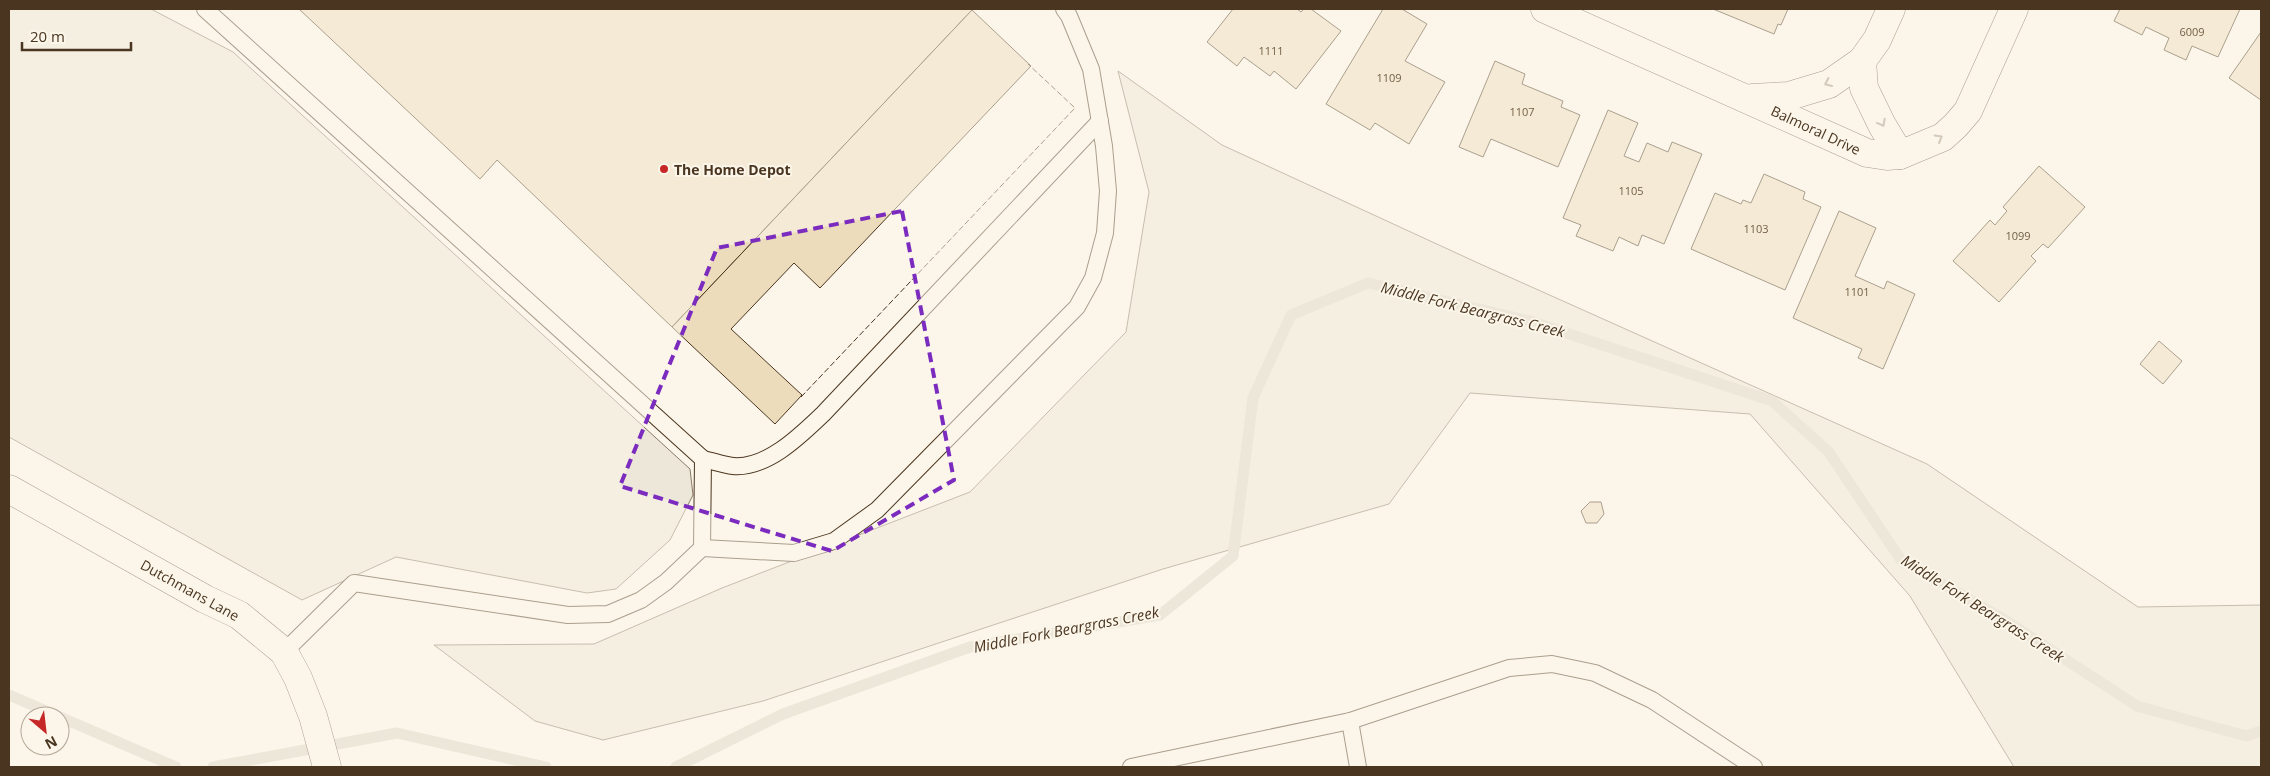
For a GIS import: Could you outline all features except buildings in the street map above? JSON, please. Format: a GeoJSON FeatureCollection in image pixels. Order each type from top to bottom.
{"type":"FeatureCollection","features":[{"type":"Feature","properties":{"kind":"street","name":"Balmoral Drive"},"geometry":{"type":"LineString","coordinates":[[1544,9],[1748,98],[1867,153],[1887,156],[1900,155],[1943,137],[1968,111],[2014,9]]}},
{"type":"Feature","properties":{"kind":"street","name":"Balmoral Drive"},"geometry":{"type":"LineString","coordinates":[[1748,98],[1790,96],[1829,84],[1862,61],[1876,40],[1891,9]]}},
{"type":"Feature","properties":{"kind":"street"},"geometry":{"type":"LineString","coordinates":[[1862,61],[1864,88],[1882,125],[1900,155]]}},
{"type":"Feature","properties":{"kind":"street","name":"Dutchmans Lane"},"geometry":{"type":"LineString","coordinates":[[9,489],[205,599],[238,615],[284,652],[298,678],[313,716],[327,767]]}},
{"type":"Feature","properties":{"kind":"lane"},"geometry":{"type":"LineString","coordinates":[[205,9],[703,459],[735,466],[762,461],[791,445],[823,414],[1100,121]]}},
{"type":"Feature","properties":{"kind":"lane"},"geometry":{"type":"LineString","coordinates":[[702,548],[794,553],[834,541],[877,510],[1077,307],[1093,278],[1105,233],[1108,191],[1100,121],[1090,69],[1069,16],[1064,9]]}},
{"type":"Feature","properties":{"kind":"lane"},"geometry":{"type":"LineString","coordinates":[[284,652],[354,582],[568,616],[608,614],[640,600],[666,582],[702,548],[703,459]]}},
{"type":"Feature","properties":{"kind":"lane"},"geometry":{"type":"LineString","coordinates":[[1131,767],[1350,721],[1509,668],[1552,664],[1595,673],[1652,700],[1754,767]]}},
{"type":"Feature","properties":{"kind":"lane"},"geometry":{"type":"LineString","coordinates":[[1350,721],[1358,767]]}},
{"type":"Feature","properties":{"kind":"highlighted area"},"geometry":{"type":"Polygon","coordinates":[[[902,211],[954,480],[832,551],[620,486],[717,248],[902,211]]]}},
{"type":"Feature","properties":{"kind":"shaded area"},"geometry":{"type":"Polygon","coordinates":[[[9,9],[151,9],[233,52],[690,469],[693,495],[670,540],[616,589],[587,593],[396,557],[302,600],[9,437],[9,9]]]}},
{"type":"Feature","properties":{"kind":"shaded area"},"geometry":{"type":"Polygon","coordinates":[[[1118,71],[1222,145],[1478,263],[1927,464],[2138,607],[2261,605],[2261,767],[2014,767],[1910,596],[1750,414],[1470,393],[1389,504],[1163,569],[763,701],[603,740],[535,721],[434,645],[594,644],[722,588],[970,492],[1126,332],[1149,192],[1118,71]]]}},
{"type":"Feature","properties":{"kind":"waterway","name":"Middle Fork Beargrass Creek"},"geometry":{"type":"LineString","coordinates":[[676,767],[783,714],[970,647],[1160,615],[1233,556],[1253,398],[1291,315],[1368,283],[1530,321],[1772,401],[1828,451],[1901,560],[2005,620],[2137,706],[2246,736],[2261,731]]}},
{"type":"Feature","properties":{"kind":"waterway","name":"Middle Fork Beargrass Creek"},"geometry":{"type":"LineString","coordinates":[[9,695],[35,706]]}},
{"type":"Feature","properties":{"kind":"waterway","name":"Middle Fork Beargrass Creek"},"geometry":{"type":"LineString","coordinates":[[70,721],[176,767]]}},
{"type":"Feature","properties":{"kind":"waterway","name":"Middle Fork Beargrass Creek"},"geometry":{"type":"LineString","coordinates":[[213,767],[397,733],[546,767]]}},
{"type":"Feature","properties":{"kind":"fence"},"geometry":{"type":"LineString","coordinates":[[801,397],[1075,108],[1028,64]]}},
{"type":"Feature","properties":{"kind":"place","name":"The Home Depot"},"geometry":{"type":"Point","coordinates":[664,169]}}]}
